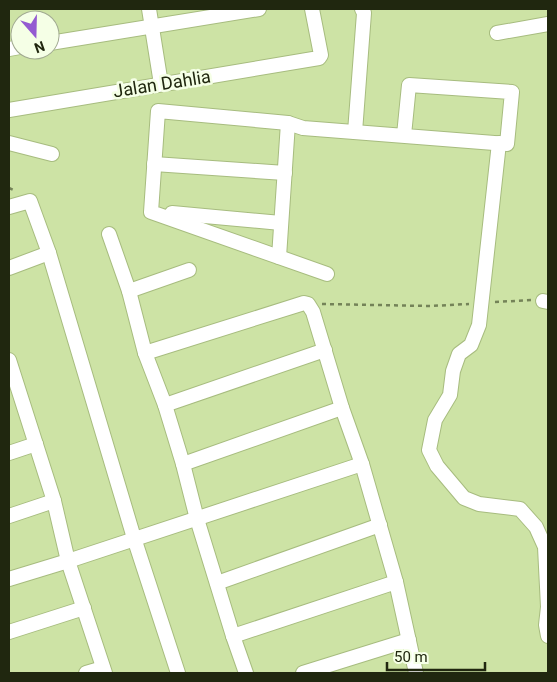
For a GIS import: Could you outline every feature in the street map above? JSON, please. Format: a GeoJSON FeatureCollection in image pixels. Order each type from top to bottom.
{"type":"FeatureCollection","features":[{"type":"Feature","properties":{"kind":"street"},"geometry":{"type":"LineString","coordinates":[[149,9],[161,84]]}},
{"type":"Feature","properties":{"kind":"street"},"geometry":{"type":"LineString","coordinates":[[60,40],[259,9]]}},
{"type":"Feature","properties":{"kind":"street","name":"Jalan Dahlia"},"geometry":{"type":"LineString","coordinates":[[9,110],[319,58],[321,55],[312,9]]}},
{"type":"Feature","properties":{"kind":"street"},"geometry":{"type":"LineString","coordinates":[[355,132],[364,13],[362,9]]}},
{"type":"Feature","properties":{"kind":"street"},"geometry":{"type":"LineString","coordinates":[[497,33],[548,24]]}},
{"type":"Feature","properties":{"kind":"street"},"geometry":{"type":"LineString","coordinates":[[151,212],[158,111],[288,123],[304,128],[507,144],[512,92],[409,85],[404,135]]}},
{"type":"Feature","properties":{"kind":"street"},"geometry":{"type":"LineString","coordinates":[[279,257],[288,123]]}},
{"type":"Feature","properties":{"kind":"street"},"geometry":{"type":"LineString","coordinates":[[9,142],[52,154]]}},
{"type":"Feature","properties":{"kind":"street"},"geometry":{"type":"LineString","coordinates":[[499,143],[479,325],[471,345],[459,354],[453,371],[450,395],[435,420],[429,450],[437,466],[464,498],[479,504],[520,509],[536,527],[545,547],[548,607],[546,626],[548,636]]}},
{"type":"Feature","properties":{"kind":"street"},"geometry":{"type":"LineString","coordinates":[[154,164],[285,172]]}},
{"type":"Feature","properties":{"kind":"street"},"geometry":{"type":"LineString","coordinates":[[9,207],[30,200],[49,254],[134,538],[178,673]]}},
{"type":"Feature","properties":{"kind":"street"},"geometry":{"type":"LineString","coordinates":[[151,212],[281,223]]}},
{"type":"Feature","properties":{"kind":"street"},"geometry":{"type":"LineString","coordinates":[[151,212],[327,274]]}},
{"type":"Feature","properties":{"kind":"street"},"geometry":{"type":"LineString","coordinates":[[109,234],[129,290],[145,353],[165,405],[197,519],[246,673]]}},
{"type":"Feature","properties":{"kind":"street"},"geometry":{"type":"LineString","coordinates":[[9,268],[49,254]]}},
{"type":"Feature","properties":{"kind":"street"},"geometry":{"type":"LineString","coordinates":[[129,290],[189,270]]}},
{"type":"Feature","properties":{"kind":"street"},"geometry":{"type":"LineString","coordinates":[[145,353],[304,303],[308,304],[325,350],[380,525],[396,582],[416,673]]}},
{"type":"Feature","properties":{"kind":"street"},"geometry":{"type":"LineString","coordinates":[[165,405],[325,350]]}},
{"type":"Feature","properties":{"kind":"street"},"geometry":{"type":"LineString","coordinates":[[9,360],[14,392],[36,444],[54,500],[68,561],[104,670],[86,673]]}},
{"type":"Feature","properties":{"kind":"street"},"geometry":{"type":"LineString","coordinates":[[183,464],[342,408]]}},
{"type":"Feature","properties":{"kind":"street"},"geometry":{"type":"LineString","coordinates":[[9,453],[36,444]]}},
{"type":"Feature","properties":{"kind":"street"},"geometry":{"type":"LineString","coordinates":[[9,579],[362,464]]}},
{"type":"Feature","properties":{"kind":"street"},"geometry":{"type":"LineString","coordinates":[[9,516],[54,500]]}},
{"type":"Feature","properties":{"kind":"street"},"geometry":{"type":"LineString","coordinates":[[217,583],[380,525]]}},
{"type":"Feature","properties":{"kind":"street"},"geometry":{"type":"LineString","coordinates":[[233,636],[396,582]]}},
{"type":"Feature","properties":{"kind":"street"},"geometry":{"type":"LineString","coordinates":[[9,632],[84,608]]}},
{"type":"Feature","properties":{"kind":"street"},"geometry":{"type":"LineString","coordinates":[[303,673],[409,640]]}},
{"type":"Feature","properties":{"kind":"path"},"geometry":{"type":"LineString","coordinates":[[308,304],[430,306],[520,300],[546,301]]}}]}
